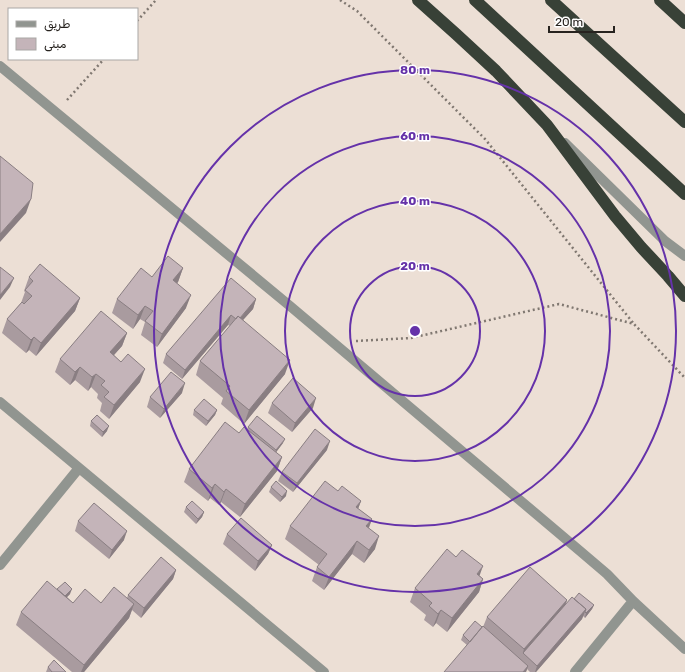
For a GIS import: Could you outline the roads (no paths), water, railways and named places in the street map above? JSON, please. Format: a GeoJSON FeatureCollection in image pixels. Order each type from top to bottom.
{"type":"FeatureCollection","features":[{"type":"Feature","properties":{"kind":"highway"},"geometry":{"type":"LineString","coordinates":[[418,0],[496,71],[547,124],[615,216],[685,296]]}},
{"type":"Feature","properties":{"kind":"highway"},"geometry":{"type":"LineString","coordinates":[[475,0],[685,194]]}},
{"type":"Feature","properties":{"kind":"highway"},"geometry":{"type":"LineString","coordinates":[[551,0],[685,122]]}},
{"type":"Feature","properties":{"kind":"highway"},"geometry":{"type":"LineString","coordinates":[[660,0],[685,23]]}},
{"type":"Feature","properties":{"kind":"street"},"geometry":{"type":"LineString","coordinates":[[0,66],[580,550],[685,649]]}},
{"type":"Feature","properties":{"kind":"street"},"geometry":{"type":"LineString","coordinates":[[547,124],[665,241],[685,256]]}},
{"type":"Feature","properties":{"kind":"street"},"geometry":{"type":"LineString","coordinates":[[0,402],[324,672]]}},
{"type":"Feature","properties":{"kind":"street"},"geometry":{"type":"LineString","coordinates":[[0,565],[79,468]]}},
{"type":"Feature","properties":{"kind":"street"},"geometry":{"type":"LineString","coordinates":[[575,672],[633,601]]}}]}
